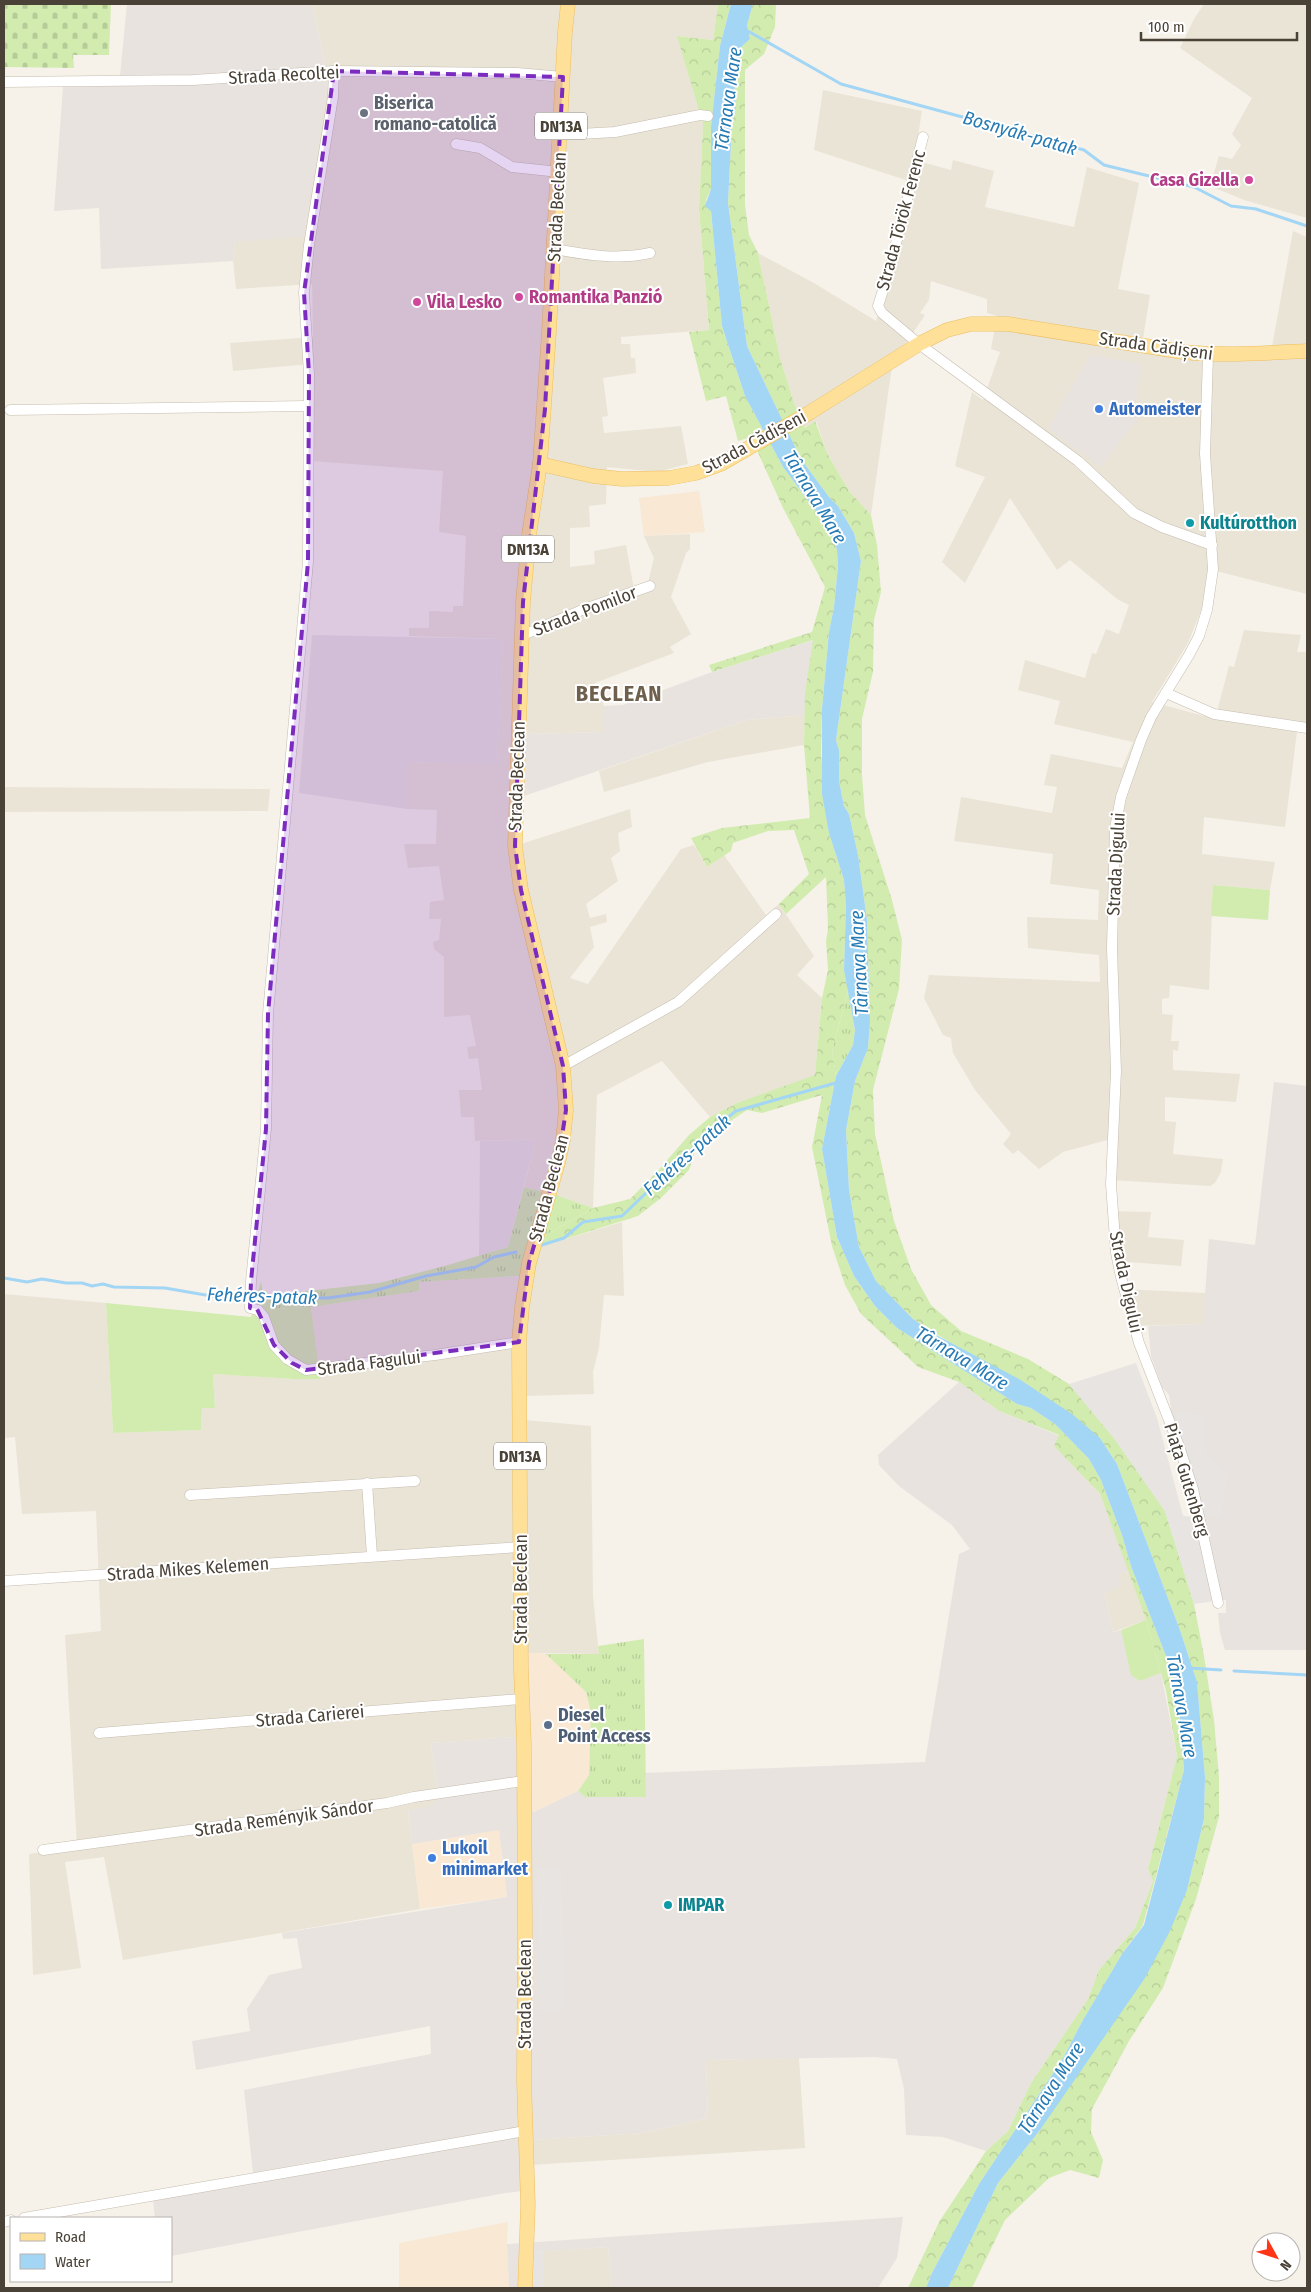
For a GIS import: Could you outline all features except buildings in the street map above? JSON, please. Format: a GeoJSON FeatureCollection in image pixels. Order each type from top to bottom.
{"type":"FeatureCollection","features":[{"type":"Feature","properties":{"kind":"main road","name":"Strada Beclean"},"geometry":{"type":"LineString","coordinates":[[525,2288],[528,2205],[525,2131],[519,1342],[529,1263],[563,1140],[566,1110],[563,1066],[530,932],[516,862],[516,774],[521,636],[529,535],[540,464],[568,4]]}},
{"type":"Feature","properties":{"kind":"main road","name":"Strada Cădișeni"},"geometry":{"type":"LineString","coordinates":[[540,464],[593,476],[622,479],[669,478],[708,469],[721,464],[798,419],[920,344],[961,326],[994,322],[1183,352],[1226,356],[1307,351]]}},
{"type":"Feature","properties":{"kind":"street","name":"Strada Recoltei"},"geometry":{"type":"LineString","coordinates":[[4,82],[193,80],[334,71],[517,73],[563,77]]}},
{"type":"Feature","properties":{"kind":"street"},"geometry":{"type":"LineString","coordinates":[[10,410],[308,406],[309,374],[304,293],[334,71]]}},
{"type":"Feature","properties":{"kind":"street"},"geometry":{"type":"LineString","coordinates":[[561,135],[615,132],[700,115],[708,116]]}},
{"type":"Feature","properties":{"kind":"street","name":"Strada Török Ferenc"},"geometry":{"type":"LineString","coordinates":[[920,344],[882,313],[878,306],[889,271],[923,137]]}},
{"type":"Feature","properties":{"kind":"street"},"geometry":{"type":"LineString","coordinates":[[456,144],[480,148],[512,167],[559,172]]}},
{"type":"Feature","properties":{"kind":"street"},"geometry":{"type":"LineString","coordinates":[[554,249],[603,258],[637,256],[650,253]]}},
{"type":"Feature","properties":{"kind":"street"},"geometry":{"type":"LineString","coordinates":[[920,344],[1078,462],[1134,513],[1162,527],[1212,545]]}},
{"type":"Feature","properties":{"kind":"street","name":"Strada Digului"},"geometry":{"type":"LineString","coordinates":[[1146,1360],[1139,1343],[1116,1252],[1114,1224],[1112,1184],[1116,1071],[1112,887],[1115,828],[1121,797],[1141,740],[1151,717],[1189,655],[1204,623],[1212,584],[1212,545],[1205,454],[1208,354]]}},
{"type":"Feature","properties":{"kind":"street","name":"Strada Fagului"},"geometry":{"type":"LineString","coordinates":[[308,406],[308,572],[268,1014],[266,1129],[250,1307],[258,1310],[264,1317],[274,1345],[286,1359],[306,1370],[435,1355],[519,1342]]}},
{"type":"Feature","properties":{"kind":"street","name":"Strada Pomilor"},"geometry":{"type":"LineString","coordinates":[[521,636],[582,610],[650,586]]}},
{"type":"Feature","properties":{"kind":"street"},"geometry":{"type":"LineString","coordinates":[[1166,692],[1214,714],[1307,728]]}},
{"type":"Feature","properties":{"kind":"street"},"geometry":{"type":"LineString","coordinates":[[563,1066],[678,1002],[776,914]]}},
{"type":"Feature","properties":{"kind":"street","name":"Piața Gutenberg"},"geometry":{"type":"LineString","coordinates":[[1146,1360],[1180,1446],[1193,1489],[1218,1603]]}},
{"type":"Feature","properties":{"kind":"street"},"geometry":{"type":"LineString","coordinates":[[190,1495],[415,1481]]}},
{"type":"Feature","properties":{"kind":"street"},"geometry":{"type":"LineString","coordinates":[[367,1483],[372,1556]]}},
{"type":"Feature","properties":{"kind":"street","name":"Strada Mikes Kelemen"},"geometry":{"type":"LineString","coordinates":[[4,1580],[520,1547]]}},
{"type":"Feature","properties":{"kind":"street","name":"Strada Carierei"},"geometry":{"type":"LineString","coordinates":[[98,1733],[521,1699]]}},
{"type":"Feature","properties":{"kind":"street","name":"Strada Reményik Sándor"},"geometry":{"type":"LineString","coordinates":[[43,1850],[387,1804],[414,1797],[523,1781]]}},
{"type":"Feature","properties":{"kind":"street"},"geometry":{"type":"LineString","coordinates":[[30,2217],[525,2131]]}},
{"type":"Feature","properties":{"kind":"highlighted area"},"geometry":{"type":"Polygon","coordinates":[[[334,71],[563,77],[545,409],[523,602],[515,846],[521,890],[563,1066],[566,1110],[558,1163],[529,1263],[519,1342],[306,1370],[292,1363],[274,1345],[257,1309],[250,1308],[251,1281],[266,1129],[268,1014],[308,562],[309,374],[304,293],[334,71]]]}},
{"type":"Feature","properties":{"kind":"shaded area"},"geometry":{"type":"Polygon","coordinates":[[[127,4],[312,4],[328,80],[304,236],[235,242],[233,261],[101,269],[99,208],[54,211],[63,87],[119,86],[127,4]]]}},
{"type":"Feature","properties":{"kind":"shaded area"},"geometry":{"type":"Polygon","coordinates":[[[312,4],[718,4],[713,40],[678,36],[703,124],[699,209],[709,330],[621,337],[621,344],[630,344],[631,358],[635,358],[636,373],[603,378],[608,416],[602,417],[604,433],[681,426],[688,464],[657,472],[607,467],[606,504],[589,506],[590,527],[570,528],[570,567],[595,564],[594,551],[626,545],[634,589],[648,583],[654,558],[644,536],[690,534],[690,549],[686,553],[671,597],[691,634],[670,647],[674,653],[595,683],[604,706],[604,732],[526,734],[521,844],[630,809],[632,827],[618,833],[620,851],[611,858],[618,881],[586,904],[590,918],[606,914],[607,922],[590,927],[594,947],[570,978],[588,984],[681,849],[694,845],[707,867],[724,855],[766,915],[779,904],[814,956],[797,975],[822,998],[815,1076],[737,1103],[710,1117],[662,1061],[597,1095],[593,1208],[556,1195],[524,1187],[536,1139],[475,1141],[474,1117],[461,1117],[459,1090],[482,1090],[478,1058],[469,1059],[467,1047],[476,1046],[470,1015],[444,1017],[444,957],[434,949],[433,942],[439,940],[441,919],[429,919],[430,902],[444,900],[439,866],[408,868],[404,844],[436,844],[437,810],[407,809],[407,762],[497,764],[503,639],[409,636],[409,628],[429,628],[429,611],[453,612],[453,606],[463,606],[466,536],[439,532],[443,471],[312,461],[311,364],[233,371],[230,343],[313,337],[312,284],[236,289],[233,261],[235,242],[328,80],[312,4]]]}},
{"type":"Feature","properties":{"kind":"shaded area"},"geometry":{"type":"Polygon","coordinates":[[[1204,4],[1307,4],[1307,218],[1244,200],[1210,186],[1219,156],[1232,159],[1241,145],[1232,134],[1252,98],[1180,48],[1194,19],[1204,4]]]}},
{"type":"Feature","properties":{"kind":"shaded area"},"geometry":{"type":"Polygon","coordinates":[[[823,90],[922,111],[914,160],[951,170],[953,160],[994,171],[985,207],[1074,227],[1087,167],[1139,183],[1118,289],[1150,295],[1141,351],[1216,361],[1270,358],[1293,231],[1307,237],[1307,594],[1208,569],[1202,608],[1188,643],[1152,702],[1215,719],[1229,666],[1234,667],[1244,630],[1301,635],[1297,652],[1307,652],[1307,733],[1297,732],[1285,827],[1204,817],[1202,854],[1275,862],[1270,890],[1213,885],[1209,990],[1170,985],[1169,998],[1162,999],[1162,1014],[1173,1015],[1171,1041],[1179,1041],[1178,1051],[1173,1050],[1173,1070],[1240,1074],[1236,1102],[1165,1097],[1165,1121],[1176,1122],[1173,1154],[1223,1159],[1221,1172],[1215,1183],[1210,1186],[1111,1180],[1111,1139],[1063,1152],[1039,1169],[1018,1150],[1013,1154],[1003,1144],[1011,1134],[975,1090],[953,1053],[951,1038],[943,1035],[924,998],[929,975],[1100,982],[1099,955],[1028,948],[1027,917],[1098,920],[1099,890],[1050,884],[1053,854],[954,841],[961,797],[1052,813],[1057,787],[1044,785],[1051,754],[1122,768],[1133,742],[1054,724],[1060,701],[1018,690],[1025,660],[1085,678],[1092,653],[1096,654],[1106,629],[1119,634],[1129,605],[1117,599],[1070,560],[1057,570],[1010,498],[965,583],[942,562],[985,477],[955,466],[972,392],[983,400],[1000,352],[991,349],[997,316],[987,313],[987,299],[931,281],[929,300],[920,313],[925,315],[906,343],[894,352],[871,515],[849,491],[828,455],[816,421],[805,428],[794,403],[780,358],[758,253],[814,283],[876,321],[918,184],[814,150],[823,90]]]}},
{"type":"Feature","properties":{"kind":"shaded area","name":"Automeister"},"geometry":{"type":"Polygon","coordinates":[[[1090,355],[1142,364],[1135,406],[1143,412],[1101,467],[1048,429],[1090,355]]]}},
{"type":"Feature","properties":{"kind":"shaded area"},"geometry":{"type":"Polygon","coordinates":[[[699,491],[705,532],[644,536],[639,498],[699,491]]]}},
{"type":"Feature","properties":{"kind":"shaded area"},"geometry":{"type":"Polygon","coordinates":[[[312,635],[503,639],[497,765],[408,762],[407,809],[299,793],[312,635]]]}},
{"type":"Feature","properties":{"kind":"shaded area"},"geometry":{"type":"Polygon","coordinates":[[[814,640],[805,693],[805,715],[747,720],[524,796],[526,734],[603,732],[604,706],[623,705],[712,672],[814,640]]]}},
{"type":"Feature","properties":{"kind":"shaded area"},"geometry":{"type":"Polygon","coordinates":[[[805,715],[804,745],[708,762],[604,792],[599,771],[747,720],[805,715]]]}},
{"type":"Feature","properties":{"kind":"shaded area"},"geometry":{"type":"Polygon","coordinates":[[[4,787],[270,789],[268,811],[4,812],[4,787]]]}},
{"type":"Feature","properties":{"kind":"shaded area"},"geometry":{"type":"Polygon","coordinates":[[[1274,1082],[1307,1086],[1307,1650],[1225,1650],[1220,1633],[1218,1613],[1226,1613],[1226,1600],[1222,1600],[1200,1518],[1167,1412],[1171,1408],[1169,1395],[1162,1387],[1151,1356],[1148,1326],[1203,1324],[1209,1239],[1255,1245],[1274,1082]]]}},
{"type":"Feature","properties":{"kind":"shaded area"},"geometry":{"type":"Polygon","coordinates":[[[536,1139],[508,1247],[479,1256],[480,1141],[536,1139]]]}},
{"type":"Feature","properties":{"kind":"shaded area"},"geometry":{"type":"Polygon","coordinates":[[[1112,1211],[1151,1212],[1148,1237],[1184,1240],[1181,1266],[1116,1261],[1112,1211]]]}},
{"type":"Feature","properties":{"kind":"shaded area"},"geometry":{"type":"Polygon","coordinates":[[[622,1222],[624,1296],[604,1295],[599,1348],[593,1372],[594,1394],[524,1396],[525,1420],[591,1426],[593,1597],[599,1654],[525,1653],[526,1736],[431,1743],[437,1787],[434,1807],[408,1811],[420,1909],[123,1960],[104,1857],[65,1862],[81,1968],[33,1975],[29,1854],[77,1847],[65,1635],[101,1631],[96,1511],[22,1514],[15,1437],[4,1438],[4,1294],[106,1303],[113,1433],[201,1430],[202,1408],[215,1408],[213,1374],[319,1379],[311,1307],[418,1291],[418,1282],[534,1275],[540,1247],[622,1222]]]}},
{"type":"Feature","properties":{"kind":"shaded area"},"geometry":{"type":"Polygon","coordinates":[[[1124,1289],[1206,1293],[1204,1324],[1134,1326],[1124,1289]]]}},
{"type":"Feature","properties":{"kind":"shaded area"},"geometry":{"type":"Polygon","coordinates":[[[1136,1363],[1157,1418],[1183,1516],[1205,1518],[1222,1600],[1194,1604],[1165,1511],[1114,1438],[1069,1384],[1136,1363]]]}},
{"type":"Feature","properties":{"kind":"shaded area"},"geometry":{"type":"Polygon","coordinates":[[[959,1382],[999,1411],[1060,1436],[1054,1446],[1100,1494],[1129,1572],[1118,1574],[1122,1584],[1105,1593],[1113,1632],[1121,1630],[1132,1675],[1140,1681],[1161,1673],[1177,1756],[1148,1869],[1153,1881],[1135,1928],[1099,1970],[1088,1999],[1031,2083],[1008,2131],[986,2151],[943,2137],[906,2135],[904,2089],[897,2059],[875,2057],[706,2060],[708,2118],[643,2133],[531,2140],[531,2190],[505,2193],[172,2256],[172,2217],[155,2217],[153,2200],[323,2169],[323,2160],[253,2173],[244,2090],[431,2054],[430,2026],[196,2070],[192,2041],[250,2031],[247,2009],[269,1975],[302,1968],[297,1938],[283,1939],[282,1933],[507,1897],[499,1830],[412,1844],[408,1810],[434,1806],[437,1787],[431,1743],[526,1736],[527,1808],[534,1812],[578,1791],[585,1797],[646,1797],[645,1773],[925,1762],[959,1554],[970,1549],[952,1525],[899,1486],[879,1465],[878,1455],[959,1382]]]}},
{"type":"Feature","properties":{"kind":"shaded area"},"geometry":{"type":"Polygon","coordinates":[[[1174,1411],[1203,1415],[1207,1453],[1218,1467],[1228,1473],[1221,1519],[1204,1515],[1174,1411]]]}},
{"type":"Feature","properties":{"kind":"shaded area"},"geometry":{"type":"Polygon","coordinates":[[[1129,1572],[1146,1620],[1113,1632],[1105,1593],[1121,1584],[1117,1574],[1129,1572]]]}},
{"type":"Feature","properties":{"kind":"shaded area"},"geometry":{"type":"Polygon","coordinates":[[[525,1652],[546,1654],[586,1692],[591,1712],[589,1775],[578,1791],[534,1812],[527,1808],[525,1652]]]}},
{"type":"Feature","properties":{"kind":"shaded area"},"geometry":{"type":"Polygon","coordinates":[[[499,1830],[507,1897],[420,1909],[412,1844],[499,1830]]]}},
{"type":"Feature","properties":{"kind":"shaded area"},"geometry":{"type":"Polygon","coordinates":[[[536,1867],[561,1867],[565,2010],[540,2011],[536,1867]]]}},
{"type":"Feature","properties":{"kind":"shaded area"},"geometry":{"type":"Polygon","coordinates":[[[799,2058],[805,2148],[531,2165],[530,2140],[643,2133],[708,2118],[706,2060],[799,2058]]]}},
{"type":"Feature","properties":{"kind":"shaded area"},"geometry":{"type":"Polygon","coordinates":[[[903,2217],[897,2258],[878,2288],[612,2288],[608,2247],[533,2252],[534,2288],[509,2288],[507,2244],[903,2217]]]}},
{"type":"Feature","properties":{"kind":"shaded area"},"geometry":{"type":"Polygon","coordinates":[[[508,2222],[509,2288],[399,2288],[399,2243],[508,2222]]]}},
{"type":"Feature","properties":{"kind":"shaded area"},"geometry":{"type":"Polygon","coordinates":[[[608,2247],[612,2288],[544,2288],[544,2251],[608,2247]]]}},
{"type":"Feature","properties":{"kind":"shaded area"},"geometry":{"type":"Polygon","coordinates":[[[544,2251],[544,2288],[534,2288],[533,2252],[544,2251]]]}},
{"type":"Feature","properties":{"kind":"green space"},"geometry":{"type":"Polygon","coordinates":[[[4,4],[111,4],[109,55],[73,55],[74,68],[4,67],[4,4]]]}},
{"type":"Feature","properties":{"kind":"green space"},"geometry":{"type":"Polygon","coordinates":[[[718,4],[731,4],[720,46],[711,127],[711,189],[706,200],[711,211],[722,326],[745,396],[783,467],[833,537],[837,550],[838,566],[834,607],[829,632],[822,709],[821,755],[829,833],[844,880],[846,906],[844,970],[848,991],[832,1051],[836,1076],[822,1149],[837,1237],[854,1276],[875,1306],[897,1328],[1017,1404],[1031,1408],[1055,1424],[1089,1459],[1101,1480],[1122,1535],[1131,1566],[1171,1669],[1179,1706],[1184,1770],[1143,1925],[1122,1954],[1062,2060],[979,2184],[926,2288],[908,2288],[939,2222],[986,2151],[1008,2131],[1031,2083],[1088,1999],[1099,1970],[1135,1928],[1153,1881],[1148,1869],[1177,1756],[1166,1691],[1146,1620],[1100,1494],[1054,1446],[1059,1435],[999,1411],[959,1382],[918,1367],[861,1314],[845,1285],[832,1246],[812,1147],[822,1095],[762,1113],[747,1110],[729,1122],[695,1151],[689,1170],[661,1198],[638,1216],[540,1247],[544,1236],[593,1208],[630,1199],[689,1135],[710,1117],[737,1103],[815,1075],[822,998],[828,970],[826,877],[786,914],[779,904],[809,874],[794,830],[768,831],[733,843],[731,851],[707,867],[691,838],[722,828],[810,818],[804,745],[805,693],[813,640],[712,672],[709,665],[812,632],[825,587],[783,508],[751,437],[738,441],[726,396],[706,401],[689,332],[709,330],[699,209],[703,124],[677,36],[713,40],[718,4]]]}},
{"type":"Feature","properties":{"kind":"green space"},"geometry":{"type":"Polygon","coordinates":[[[753,4],[776,4],[775,27],[764,54],[745,70],[745,205],[749,235],[758,253],[780,358],[794,403],[805,428],[815,421],[828,455],[849,491],[871,515],[877,545],[881,592],[874,620],[873,672],[862,719],[862,775],[865,815],[892,900],[902,940],[899,989],[873,1090],[875,1134],[894,1221],[911,1269],[931,1305],[961,1331],[1028,1359],[1069,1384],[1114,1438],[1165,1511],[1194,1604],[1214,1720],[1219,1777],[1219,1817],[1196,1899],[1163,1988],[1129,2041],[1092,2109],[1091,2132],[1103,2160],[1099,2178],[1070,2170],[1049,2178],[1005,2220],[972,2288],[948,2288],[998,2183],[1040,2130],[1187,1890],[1204,1819],[1205,1777],[1197,1682],[1180,1630],[1117,1464],[1100,1438],[913,1319],[876,1281],[859,1247],[849,1190],[846,1130],[855,1081],[868,1048],[870,1022],[867,920],[858,855],[839,781],[839,750],[836,740],[861,561],[854,533],[838,506],[829,497],[801,459],[747,346],[728,203],[732,124],[736,108],[734,92],[742,46],[750,39],[747,25],[753,4]]]}},
{"type":"Feature","properties":{"kind":"green space"},"geometry":{"type":"Polygon","coordinates":[[[1213,885],[1270,890],[1268,920],[1211,916],[1213,885]]]}},
{"type":"Feature","properties":{"kind":"green space"},"geometry":{"type":"Polygon","coordinates":[[[848,991],[855,1030],[853,1045],[836,1076],[832,1051],[848,991]]]}},
{"type":"Feature","properties":{"kind":"green space"},"geometry":{"type":"Polygon","coordinates":[[[524,1187],[556,1195],[593,1208],[544,1236],[534,1275],[419,1282],[419,1291],[311,1307],[274,1309],[251,1317],[261,1281],[263,1296],[379,1283],[508,1247],[524,1187]]]}},
{"type":"Feature","properties":{"kind":"green space"},"geometry":{"type":"Polygon","coordinates":[[[106,1303],[251,1317],[274,1309],[311,1307],[320,1379],[213,1374],[215,1408],[202,1408],[201,1430],[113,1433],[106,1303]]]}},
{"type":"Feature","properties":{"kind":"green space"},"geometry":{"type":"Polygon","coordinates":[[[1146,1620],[1161,1673],[1140,1681],[1131,1675],[1121,1630],[1146,1620]]]}},
{"type":"Feature","properties":{"kind":"green space"},"geometry":{"type":"Polygon","coordinates":[[[644,1639],[646,1797],[585,1797],[578,1791],[589,1775],[591,1712],[586,1692],[546,1654],[599,1654],[598,1646],[644,1639]]]}},
{"type":"Feature","properties":{"kind":"water","name":"Târnava Mare"},"geometry":{"type":"Polygon","coordinates":[[[731,4],[753,4],[747,25],[750,39],[742,46],[734,92],[736,108],[732,124],[728,203],[747,346],[801,459],[829,497],[838,506],[854,533],[861,561],[836,740],[839,750],[839,781],[858,855],[867,920],[870,1022],[868,1048],[855,1081],[846,1130],[849,1190],[859,1247],[876,1281],[913,1319],[938,1336],[1019,1379],[1072,1414],[1100,1438],[1117,1464],[1180,1630],[1197,1682],[1205,1777],[1204,1819],[1187,1890],[1170,1931],[1145,1978],[1040,2130],[998,2183],[948,2288],[926,2288],[979,2184],[1062,2060],[1122,1954],[1144,1925],[1184,1770],[1179,1706],[1171,1669],[1131,1566],[1122,1535],[1101,1480],[1089,1459],[1055,1424],[1031,1408],[1017,1404],[897,1328],[875,1306],[854,1276],[837,1237],[822,1149],[836,1076],[853,1045],[855,1030],[844,970],[846,906],[844,880],[829,833],[822,794],[822,709],[829,632],[834,607],[838,566],[837,550],[833,537],[783,467],[745,396],[722,326],[711,211],[705,206],[711,189],[711,127],[720,46],[731,4]]]}},
{"type":"Feature","properties":{"kind":"waterway","name":"Bosnyák-patak"},"geometry":{"type":"LineString","coordinates":[[746,30],[841,84],[1084,150],[1104,165],[1194,187],[1231,206],[1256,209],[1307,226]]}},
{"type":"Feature","properties":{"kind":"waterway","name":"Fehéres-patak"},"geometry":{"type":"LineString","coordinates":[[542,1245],[564,1238],[583,1222],[622,1216],[714,1128],[736,1111],[839,1082]]}},
{"type":"Feature","properties":{"kind":"waterway","name":"Fehéres-patak"},"geometry":{"type":"LineString","coordinates":[[4,1278],[27,1282],[42,1279],[66,1283],[82,1283],[92,1286],[103,1284],[114,1287],[165,1288],[217,1297],[328,1298],[370,1292],[426,1276],[476,1267],[494,1257],[516,1252]]}},
{"type":"Feature","properties":{"kind":"waterway","name":"Târnava Mare"},"geometry":{"type":"LineString","coordinates":[[1189,1668],[1221,1670]]}},
{"type":"Feature","properties":{"kind":"waterway"},"geometry":{"type":"LineString","coordinates":[[1234,1671],[1307,1675]]}},
{"type":"Feature","properties":{"kind":"place","name":"Biserica romano-catolică"},"geometry":{"type":"Point","coordinates":[364,113]}},
{"type":"Feature","properties":{"kind":"place","name":"Casa Gizella"},"geometry":{"type":"Point","coordinates":[1249,180]}},
{"type":"Feature","properties":{"kind":"place","name":"Romantika Panzió"},"geometry":{"type":"Point","coordinates":[519,297]}},
{"type":"Feature","properties":{"kind":"place","name":"Vila Lesko"},"geometry":{"type":"Point","coordinates":[417,302]}},
{"type":"Feature","properties":{"kind":"place","name":"Automeister"},"geometry":{"type":"Point","coordinates":[1099,409]}},
{"type":"Feature","properties":{"kind":"place","name":"Kultúrotthon"},"geometry":{"type":"Point","coordinates":[1190,523]}},
{"type":"Feature","properties":{"kind":"place","name":"Diesel Point Access"},"geometry":{"type":"Point","coordinates":[548,1725]}},
{"type":"Feature","properties":{"kind":"place","name":"Lukoil minimarket"},"geometry":{"type":"Point","coordinates":[432,1858]}},
{"type":"Feature","properties":{"kind":"place","name":"IMPAR"},"geometry":{"type":"Point","coordinates":[668,1905]}},
{"type":"Feature","properties":{"kind":"district","name":"BECLEAN"},"geometry":{"type":"Point","coordinates":[619,693]}}]}
